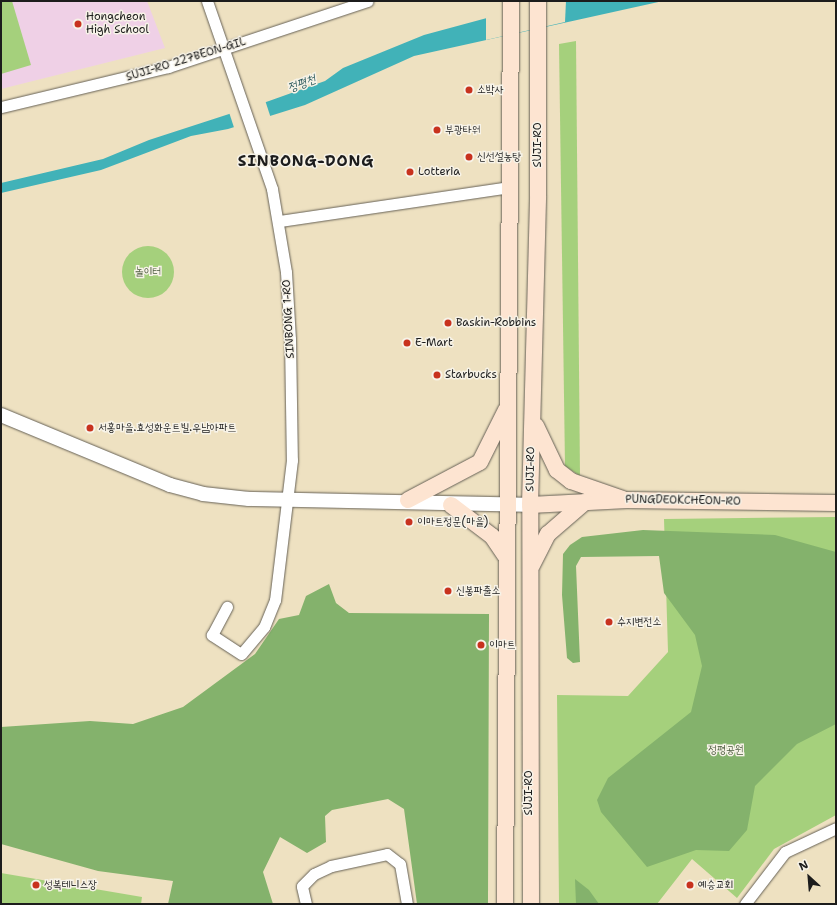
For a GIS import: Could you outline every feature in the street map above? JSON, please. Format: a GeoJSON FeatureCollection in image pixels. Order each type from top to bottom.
{"type":"FeatureCollection","features":[{"type":"Feature","properties":{"kind":"main road"},"geometry":{"type":"LineString","coordinates":[[505,904],[505,506],[509,403],[509,39],[511,1]]}},
{"type":"Feature","properties":{"kind":"main road","name":"SUJI-RO"},"geometry":{"type":"LineString","coordinates":[[531,904],[530,505],[538,196],[538,1]]}},
{"type":"Feature","properties":{"kind":"main road"},"geometry":{"type":"LineString","coordinates":[[408,500],[480,462],[509,403]]}},
{"type":"Feature","properties":{"kind":"main road"},"geometry":{"type":"LineString","coordinates":[[532,414],[542,444],[557,470],[571,481],[627,500]]}},
{"type":"Feature","properties":{"kind":"main road","name":"PUNGDEOKCHEON-RO"},"geometry":{"type":"LineString","coordinates":[[530,505],[627,500],[836,502]]}},
{"type":"Feature","properties":{"kind":"main road"},"geometry":{"type":"LineString","coordinates":[[530,568],[548,534],[585,502]]}},
{"type":"Feature","properties":{"kind":"main road"},"geometry":{"type":"LineString","coordinates":[[451,504],[492,536],[505,555]]}},
{"type":"Feature","properties":{"kind":"street"},"geometry":{"type":"LineString","coordinates":[[207,1],[224,49]]}},
{"type":"Feature","properties":{"kind":"street","name":"SUJI-RO 227BEON-GIL"},"geometry":{"type":"LineString","coordinates":[[1,107],[108,83],[224,49],[367,1]]}},
{"type":"Feature","properties":{"kind":"street","name":"SINBONG 1-RO"},"geometry":{"type":"LineString","coordinates":[[224,49],[257,142],[280,220],[291,355],[292,460],[275,600],[264,628],[241,654],[212,634],[227,607]]}},
{"type":"Feature","properties":{"kind":"street"},"geometry":{"type":"LineString","coordinates":[[280,220],[510,187]]}},
{"type":"Feature","properties":{"kind":"street"},"geometry":{"type":"LineString","coordinates":[[1,415],[186,490],[221,497],[286,500],[408,500],[451,504],[505,506],[530,505]]}},
{"type":"Feature","properties":{"kind":"street"},"geometry":{"type":"LineString","coordinates":[[745,904],[785,852],[836,828]]}},
{"type":"Feature","properties":{"kind":"street"},"geometry":{"type":"LineString","coordinates":[[306,904],[302,886],[314,874],[331,866],[387,854],[400,864],[407,904]]}},
{"type":"Feature","properties":{"kind":"shaded area","name":"Hongcheon High School"},"geometry":{"type":"Polygon","coordinates":[[[1,1],[147,1],[165,48],[1,89],[1,1]]]}},
{"type":"Feature","properties":{"kind":"green space"},"geometry":{"type":"Polygon","coordinates":[[[1,1],[12,1],[31,65],[1,74],[1,1]]]}},
{"type":"Feature","properties":{"kind":"green space"},"geometry":{"type":"Polygon","coordinates":[[[576,41],[580,476],[565,466],[559,44],[576,41]]]}},
{"type":"Feature","properties":{"kind":"green space","name":"놀이터"},"geometry":{"type":"Polygon","coordinates":[[[143,246],[153,246],[167,253],[174,267],[174,277],[167,291],[153,298],[143,298],[133,294],[126,287],[122,277],[122,267],[126,257],[133,250],[143,246]]]}},
{"type":"Feature","properties":{"kind":"green space","name":"정평공원"},"geometry":{"type":"Polygon","coordinates":[[[836,517],[836,815],[774,849],[737,898],[692,859],[657,904],[559,904],[557,695],[628,696],[668,652],[664,519],[836,517]]]}},
{"type":"Feature","properties":{"kind":"green space"},"geometry":{"type":"Polygon","coordinates":[[[643,530],[775,535],[836,552],[836,724],[797,744],[755,786],[747,830],[729,851],[696,850],[647,867],[601,812],[597,800],[608,778],[691,712],[702,666],[695,635],[664,593],[659,556],[581,557],[576,566],[580,662],[573,663],[567,658],[562,595],[563,554],[570,545],[582,537],[643,530]]]}},
{"type":"Feature","properties":{"kind":"green space"},"geometry":{"type":"Polygon","coordinates":[[[329,584],[336,603],[349,613],[489,614],[488,904],[417,904],[404,809],[388,799],[332,810],[325,816],[326,842],[307,853],[280,837],[263,872],[273,904],[168,904],[173,881],[98,871],[1,844],[1,727],[90,721],[133,724],[183,707],[255,654],[279,619],[299,615],[306,596],[329,584]]]}},
{"type":"Feature","properties":{"kind":"green space","name":"성복테니스장"},"geometry":{"type":"Polygon","coordinates":[[[1,873],[142,897],[141,904],[1,904],[1,873]]]}},
{"type":"Feature","properties":{"kind":"green space"},"geometry":{"type":"Polygon","coordinates":[[[575,879],[589,890],[599,904],[576,904],[575,879]]]}},
{"type":"Feature","properties":{"kind":"water","name":"정평천"},"geometry":{"type":"Polygon","coordinates":[[[550,1],[663,1],[414,56],[305,105],[228,129],[191,136],[101,170],[1,193],[1,183],[103,159],[149,140],[269,101],[325,81],[343,68],[424,35],[550,1]]]}},
{"type":"Feature","properties":{"kind":"pier"},"geometry":{"type":"Polygon","coordinates":[[[540,1],[566,1],[565,22],[486,40],[486,14],[540,1]]]}},
{"type":"Feature","properties":{"kind":"pier"},"geometry":{"type":"Polygon","coordinates":[[[265,100],[271,118],[235,130],[229,112],[265,100]]]}},
{"type":"Feature","properties":{"kind":"place","name":"Hongcheon High School"},"geometry":{"type":"Point","coordinates":[78,24]}},
{"type":"Feature","properties":{"kind":"place","name":"소박사"},"geometry":{"type":"Point","coordinates":[469,90]}},
{"type":"Feature","properties":{"kind":"place","name":"부광타워"},"geometry":{"type":"Point","coordinates":[437,130]}},
{"type":"Feature","properties":{"kind":"place","name":"신선설농탕"},"geometry":{"type":"Point","coordinates":[469,157]}},
{"type":"Feature","properties":{"kind":"place","name":"Lotteria"},"geometry":{"type":"Point","coordinates":[410,172]}},
{"type":"Feature","properties":{"kind":"place","name":"Baskin-Robbins"},"geometry":{"type":"Point","coordinates":[448,323]}},
{"type":"Feature","properties":{"kind":"place","name":"E-Mart"},"geometry":{"type":"Point","coordinates":[407,343]}},
{"type":"Feature","properties":{"kind":"place","name":"Starbucks"},"geometry":{"type":"Point","coordinates":[437,375]}},
{"type":"Feature","properties":{"kind":"place","name":"서홍마을.효성화운트빌.우남아파트"},"geometry":{"type":"Point","coordinates":[90,428]}},
{"type":"Feature","properties":{"kind":"place","name":"이마트정문(마을)"},"geometry":{"type":"Point","coordinates":[409,522]}},
{"type":"Feature","properties":{"kind":"place","name":"신봉파출소"},"geometry":{"type":"Point","coordinates":[448,591]}},
{"type":"Feature","properties":{"kind":"place","name":"수지변전소"},"geometry":{"type":"Point","coordinates":[609,622]}},
{"type":"Feature","properties":{"kind":"place","name":"이마트"},"geometry":{"type":"Point","coordinates":[481,645]}},
{"type":"Feature","properties":{"kind":"place","name":"성복테니스장"},"geometry":{"type":"Point","coordinates":[36,885]}},
{"type":"Feature","properties":{"kind":"place","name":"예승교회"},"geometry":{"type":"Point","coordinates":[690,885]}},
{"type":"Feature","properties":{"kind":"district","name":"SINBONG-DONG"},"geometry":{"type":"Point","coordinates":[306,162]}}]}
